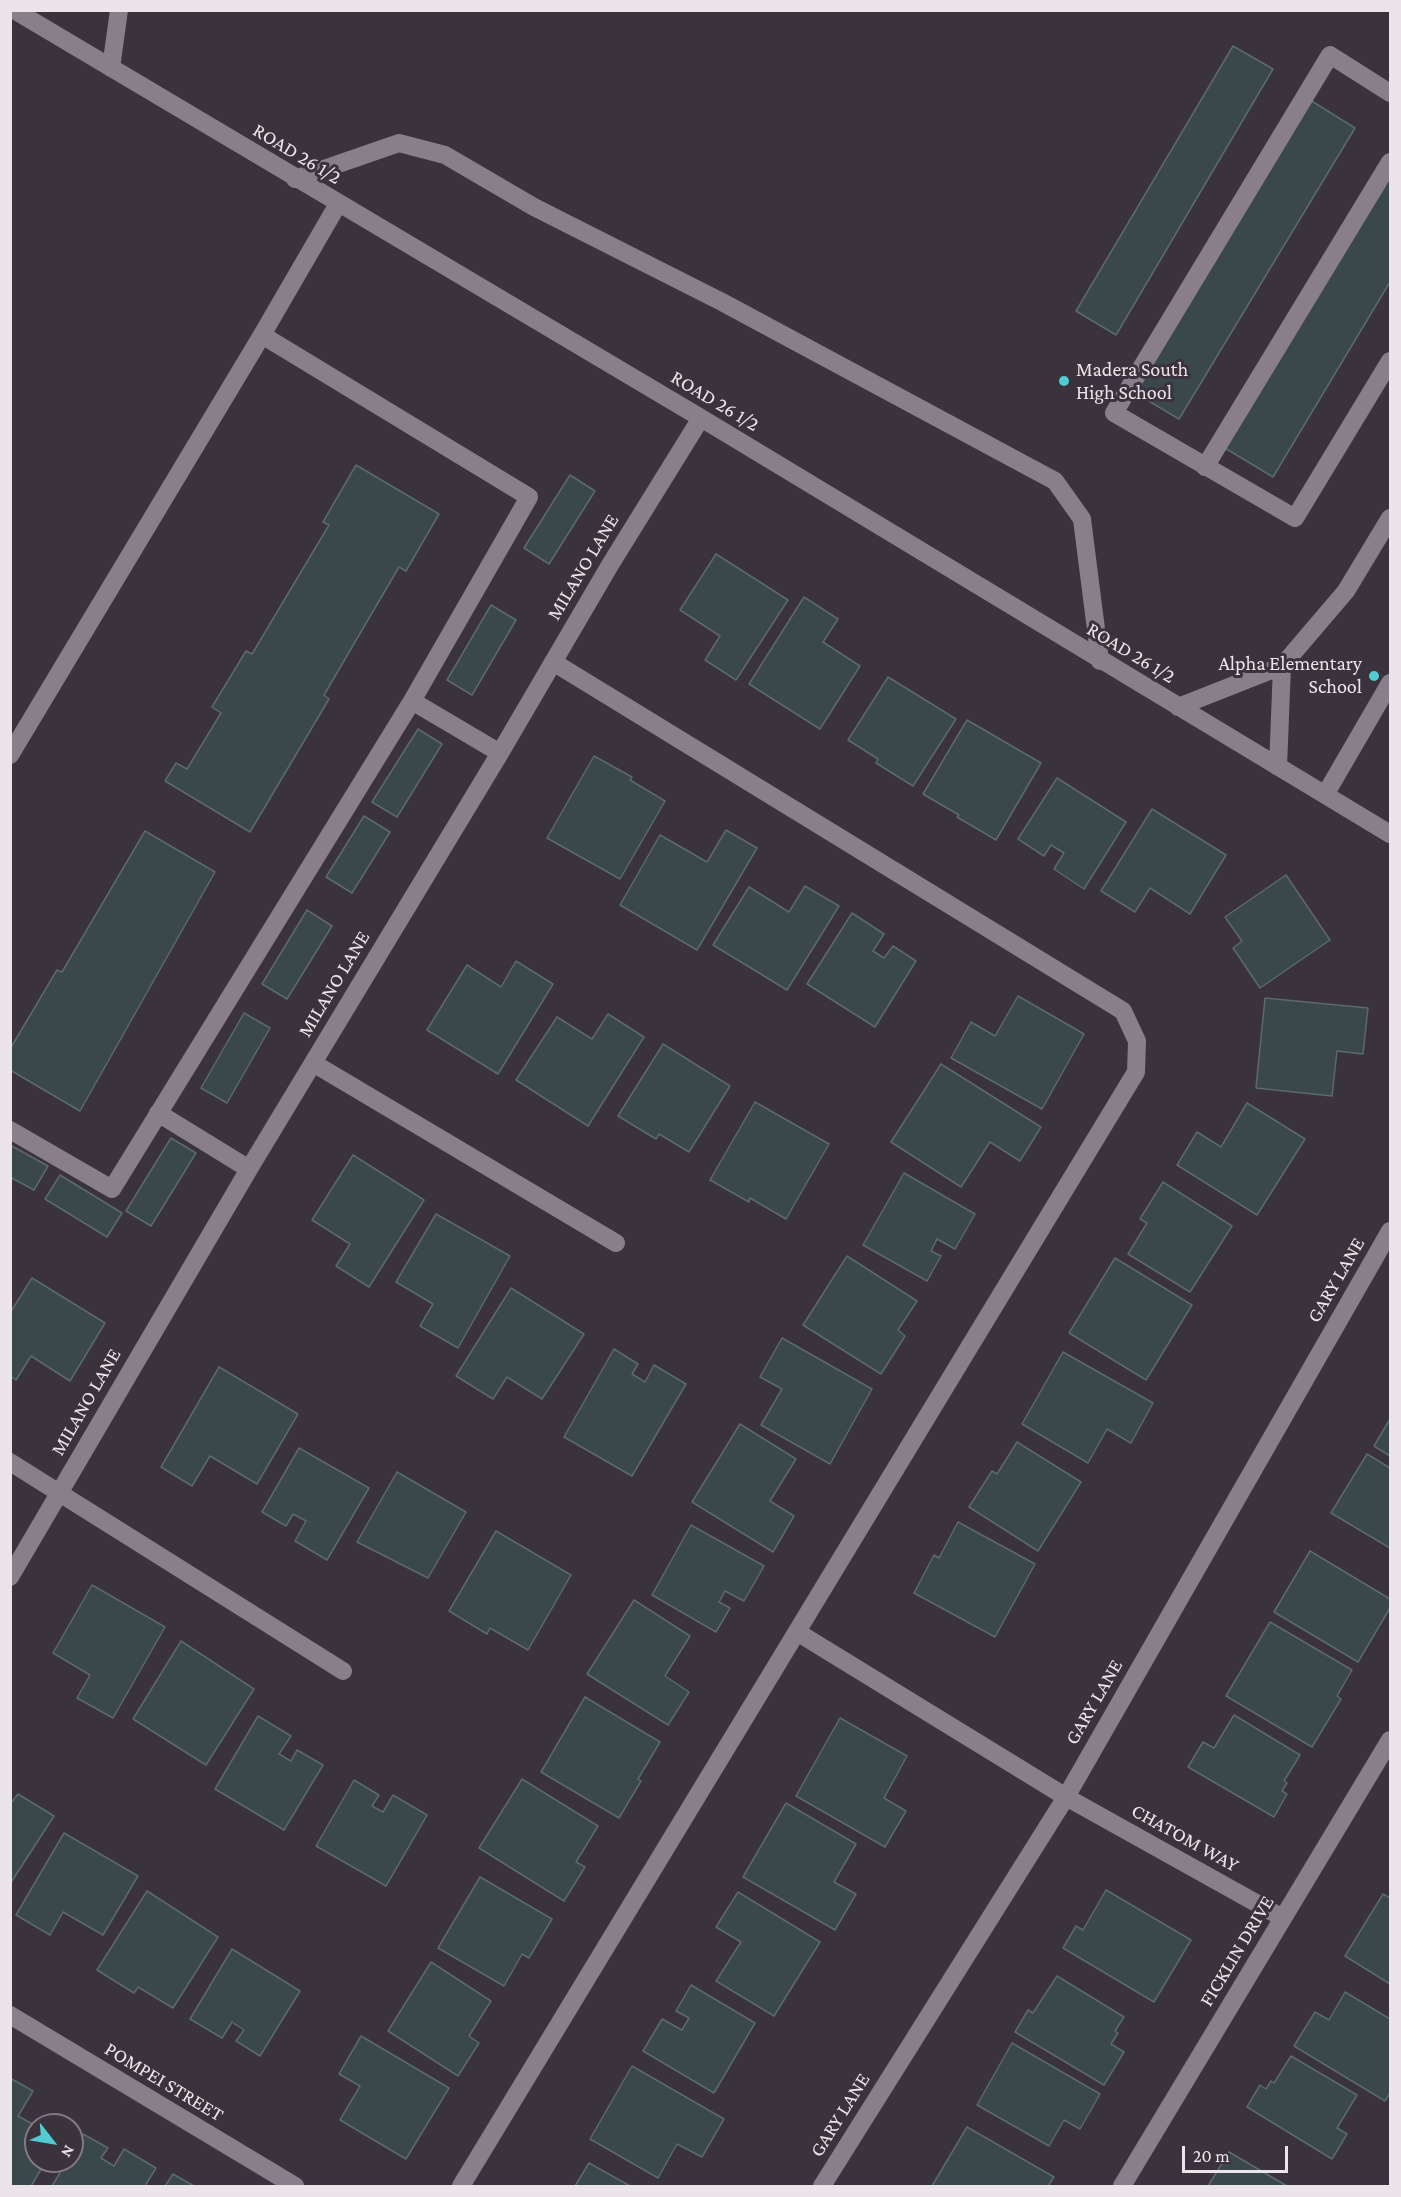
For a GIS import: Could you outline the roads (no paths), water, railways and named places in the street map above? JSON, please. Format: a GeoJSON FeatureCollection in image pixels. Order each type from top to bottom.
{"type":"FeatureCollection","features":[{"type":"Feature","properties":{"kind":"street","name":"ROAD 26 1/2"},"geometry":{"type":"LineString","coordinates":[[14,10],[295,179],[701,418],[1390,834]]}},
{"type":"Feature","properties":{"kind":"street"},"geometry":{"type":"LineString","coordinates":[[111,68],[119,10]]}},
{"type":"Feature","properties":{"kind":"street"},"geometry":{"type":"LineString","coordinates":[[1390,93],[1330,55],[1114,413],[1295,518],[1390,361]]}},
{"type":"Feature","properties":{"kind":"street"},"geometry":{"type":"LineString","coordinates":[[295,179],[399,143],[445,155],[534,207],[722,302],[1055,481],[1082,519],[1100,660]]}},
{"type":"Feature","properties":{"kind":"street"},"geometry":{"type":"LineString","coordinates":[[1205,467],[1390,162]]}},
{"type":"Feature","properties":{"kind":"street"},"geometry":{"type":"LineString","coordinates":[[10,755],[338,204]]}},
{"type":"Feature","properties":{"kind":"street"},"geometry":{"type":"LineString","coordinates":[[10,1131],[112,1190],[412,701],[529,497],[262,335]]}},
{"type":"Feature","properties":{"kind":"street","name":"MILANO LANE"},"geometry":{"type":"LineString","coordinates":[[10,1576],[249,1169],[701,418]]}},
{"type":"Feature","properties":{"kind":"street"},"geometry":{"type":"LineString","coordinates":[[1178,707],[1282,666],[1346,591],[1390,518]]}},
{"type":"Feature","properties":{"kind":"street"},"geometry":{"type":"LineString","coordinates":[[461,2187],[1136,1072],[1137,1041],[1124,1011],[553,662]]}},
{"type":"Feature","properties":{"kind":"street"},"geometry":{"type":"LineString","coordinates":[[1278,767],[1282,666]]}},
{"type":"Feature","properties":{"kind":"street"},"geometry":{"type":"LineString","coordinates":[[1325,795],[1389,690]]}},
{"type":"Feature","properties":{"kind":"street"},"geometry":{"type":"LineString","coordinates":[[412,701],[500,753]]}},
{"type":"Feature","properties":{"kind":"street"},"geometry":{"type":"LineString","coordinates":[[313,1063],[616,1243]]}},
{"type":"Feature","properties":{"kind":"street"},"geometry":{"type":"LineString","coordinates":[[158,1113],[249,1169]]}},
{"type":"Feature","properties":{"kind":"street","name":"GARY LANE"},"geometry":{"type":"LineString","coordinates":[[822,2187],[1066,1797],[1390,1231]]}},
{"type":"Feature","properties":{"kind":"street"},"geometry":{"type":"LineString","coordinates":[[10,1462],[60,1491],[343,1671]]}},
{"type":"Feature","properties":{"kind":"street","name":"CHATOM WAY"},"geometry":{"type":"LineString","coordinates":[[797,1632],[1066,1797],[1283,1918]]}},
{"type":"Feature","properties":{"kind":"street","name":"FICKLIN DRIVE"},"geometry":{"type":"LineString","coordinates":[[1122,2187],[1390,1740]]}},
{"type":"Feature","properties":{"kind":"street","name":"POMPEI STREET"},"geometry":{"type":"LineString","coordinates":[[10,2015],[295,2187]]}},
{"type":"Feature","properties":{"kind":"place","name":"Madera South High School"},"geometry":{"type":"Point","coordinates":[1064,381]}},
{"type":"Feature","properties":{"kind":"place","name":"Alpha Elementary School"},"geometry":{"type":"Point","coordinates":[1374,676]}}]}
